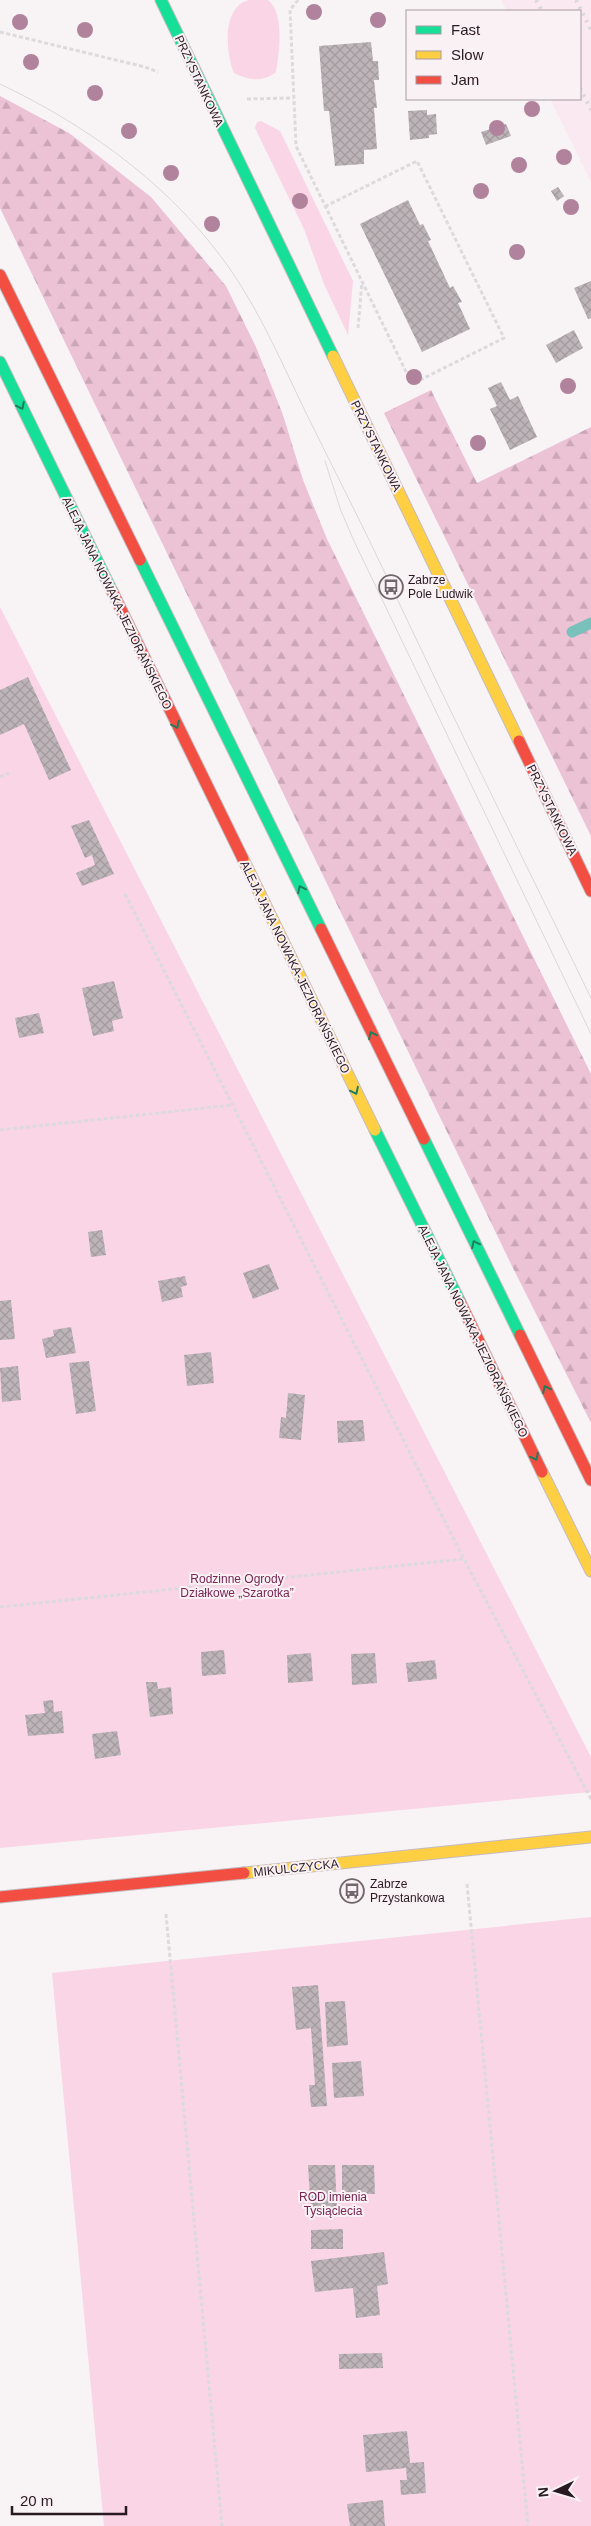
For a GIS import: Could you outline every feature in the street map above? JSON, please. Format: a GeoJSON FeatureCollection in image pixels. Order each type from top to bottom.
{"type":"FeatureCollection","features":[{"type":"Feature","properties":{"kind":"main road","name":"PRZYSTANKOWA"},"geometry":{"type":"LineString","coordinates":[[162,0],[591,891]]}},
{"type":"Feature","properties":{"kind":"main road"},"geometry":{"type":"LineString","coordinates":[[0,275],[591,1480]]}},
{"type":"Feature","properties":{"kind":"main road","name":"ALEJA JANA NOWAKA-JEZIORAŃSKIEGO"},"geometry":{"type":"LineString","coordinates":[[0,362],[591,1571]]}},
{"type":"Feature","properties":{"kind":"main road","name":"MIKULCZYCKA"},"geometry":{"type":"LineString","coordinates":[[0,1897],[464,1852],[591,1837]]}},
{"type":"Feature","properties":{"kind":"path"},"geometry":{"type":"LineString","coordinates":[[298,0],[290,10],[296,146],[412,384],[504,338],[417,161],[326,206]]}},
{"type":"Feature","properties":{"kind":"path"},"geometry":{"type":"LineString","coordinates":[[0,32],[145,67],[157,71],[162,77]]}},
{"type":"Feature","properties":{"kind":"path"},"geometry":{"type":"LineString","coordinates":[[214,110],[233,100],[294,98]]}},
{"type":"Feature","properties":{"kind":"path"},"geometry":{"type":"LineString","coordinates":[[0,777],[9,773]]}},
{"type":"Feature","properties":{"kind":"path"},"geometry":{"type":"LineString","coordinates":[[125,894],[464,1559],[591,1799]]}},
{"type":"Feature","properties":{"kind":"path"},"geometry":{"type":"LineString","coordinates":[[0,1130],[232,1105]]}},
{"type":"Feature","properties":{"kind":"path"},"geometry":{"type":"LineString","coordinates":[[0,1607],[464,1559]]}},
{"type":"Feature","properties":{"kind":"path"},"geometry":{"type":"LineString","coordinates":[[464,1852],[528,2526]]}},
{"type":"Feature","properties":{"kind":"path"},"geometry":{"type":"LineString","coordinates":[[163,1881],[222,2526]]}},
{"type":"Feature","properties":{"kind":"shaded area"},"geometry":{"type":"Polygon","coordinates":[[[501,0],[591,0],[591,182],[550,100],[581,100],[581,10],[506,10],[501,0]]]}},
{"type":"Feature","properties":{"kind":"green space"},"geometry":{"type":"Polygon","coordinates":[[[249,0],[268,0],[277,14],[279,24],[280,34],[276,72],[261,79],[245,77],[234,73],[229,55],[228,32],[234,12],[240,4],[249,0]]]}},
{"type":"Feature","properties":{"kind":"green space"},"geometry":{"type":"Polygon","coordinates":[[[0,96],[69,133],[151,197],[226,286],[256,347],[283,415],[303,480],[327,539],[591,1074],[591,1423],[510,1262],[0,208],[0,96]]]}},
{"type":"Feature","properties":{"kind":"green space"},"geometry":{"type":"Polygon","coordinates":[[[261,121],[280,131],[353,281],[348,335],[324,284],[304,229],[255,128],[257,122],[261,121]]]}},
{"type":"Feature","properties":{"kind":"green space"},"geometry":{"type":"Polygon","coordinates":[[[431,390],[477,483],[591,427],[591,836],[384,413],[431,390]]]}},
{"type":"Feature","properties":{"kind":"green space","name":"Rodzinne Ogrody Działkowe „Szarotka”"},"geometry":{"type":"Polygon","coordinates":[[[0,607],[591,1757],[591,1792],[0,1848],[0,607]]]}},
{"type":"Feature","properties":{"kind":"green space","name":"ROD imienia Tysiąclecia"},"geometry":{"type":"Polygon","coordinates":[[[591,1917],[591,2526],[104,2526],[52,1973],[591,1917]]]}},
{"type":"Feature","properties":{"kind":"building"},"geometry":{"type":"Polygon","coordinates":[[[371,42],[373,61],[378,61],[379,80],[374,80],[377,108],[374,108],[377,149],[364,150],[364,164],[335,166],[329,111],[324,111],[319,46],[371,42]]]}},
{"type":"Feature","properties":{"kind":"building"},"geometry":{"type":"Polygon","coordinates":[[[427,110],[427,115],[436,114],[437,134],[429,135],[429,138],[410,140],[408,111],[427,110]]]}},
{"type":"Feature","properties":{"kind":"building"},"geometry":{"type":"Polygon","coordinates":[[[506,124],[511,136],[486,145],[481,132],[506,124]]]}},
{"type":"Feature","properties":{"kind":"building"},"geometry":{"type":"Polygon","coordinates":[[[558,187],[564,196],[557,201],[551,191],[558,187]]]}},
{"type":"Feature","properties":{"kind":"building"},"geometry":{"type":"Polygon","coordinates":[[[408,200],[420,225],[423,224],[431,240],[428,241],[450,288],[453,286],[462,302],[458,303],[470,329],[422,352],[360,224],[408,200]]]}},
{"type":"Feature","properties":{"kind":"building"},"geometry":{"type":"Polygon","coordinates":[[[591,281],[591,318],[588,319],[574,288],[591,281]]]}},
{"type":"Feature","properties":{"kind":"building"},"geometry":{"type":"Polygon","coordinates":[[[574,330],[583,348],[556,363],[546,345],[574,330]]]}},
{"type":"Feature","properties":{"kind":"building"},"geometry":{"type":"Polygon","coordinates":[[[501,382],[510,400],[518,396],[537,437],[510,450],[490,409],[497,406],[488,388],[501,382]]]}},
{"type":"Feature","properties":{"kind":"building"},"geometry":{"type":"Polygon","coordinates":[[[28,677],[71,770],[49,780],[24,724],[0,735],[0,690],[28,677]]]}},
{"type":"Feature","properties":{"kind":"building"},"geometry":{"type":"Polygon","coordinates":[[[89,820],[114,874],[82,886],[76,873],[95,865],[92,855],[85,858],[71,826],[89,820]]]}},
{"type":"Feature","properties":{"kind":"building"},"geometry":{"type":"Polygon","coordinates":[[[114,981],[123,1018],[112,1021],[114,1031],[93,1036],[82,988],[114,981]]]}},
{"type":"Feature","properties":{"kind":"building"},"geometry":{"type":"Polygon","coordinates":[[[39,1013],[44,1033],[19,1038],[15,1018],[39,1013]]]}},
{"type":"Feature","properties":{"kind":"building"},"geometry":{"type":"Polygon","coordinates":[[[102,1230],[106,1255],[91,1257],[88,1232],[102,1230]]]}},
{"type":"Feature","properties":{"kind":"building"},"geometry":{"type":"Polygon","coordinates":[[[269,1264],[279,1289],[253,1299],[243,1273],[269,1264]]]}},
{"type":"Feature","properties":{"kind":"building"},"geometry":{"type":"Polygon","coordinates":[[[185,1276],[187,1285],[181,1287],[183,1297],[162,1302],[158,1281],[185,1276]]]}},
{"type":"Feature","properties":{"kind":"building"},"geometry":{"type":"Polygon","coordinates":[[[11,1300],[15,1339],[0,1340],[0,1301],[11,1300]]]}},
{"type":"Feature","properties":{"kind":"building"},"geometry":{"type":"Polygon","coordinates":[[[71,1327],[76,1353],[46,1358],[42,1339],[54,1336],[53,1330],[71,1327]]]}},
{"type":"Feature","properties":{"kind":"building"},"geometry":{"type":"Polygon","coordinates":[[[211,1352],[214,1383],[187,1386],[184,1355],[211,1352]]]}},
{"type":"Feature","properties":{"kind":"building"},"geometry":{"type":"Polygon","coordinates":[[[89,1361],[96,1411],[76,1414],[69,1363],[89,1361]]]}},
{"type":"Feature","properties":{"kind":"building"},"geometry":{"type":"Polygon","coordinates":[[[18,1366],[21,1400],[2,1402],[0,1368],[18,1366]]]}},
{"type":"Feature","properties":{"kind":"building"},"geometry":{"type":"Polygon","coordinates":[[[288,1393],[305,1395],[301,1440],[279,1438],[281,1417],[286,1418],[288,1393]]]}},
{"type":"Feature","properties":{"kind":"building"},"geometry":{"type":"Polygon","coordinates":[[[363,1420],[365,1441],[338,1443],[337,1421],[363,1420]]]}},
{"type":"Feature","properties":{"kind":"building"},"geometry":{"type":"Polygon","coordinates":[[[224,1650],[226,1674],[202,1676],[201,1652],[224,1650]]]}},
{"type":"Feature","properties":{"kind":"building"},"geometry":{"type":"Polygon","coordinates":[[[311,1653],[313,1681],[288,1683],[287,1655],[311,1653]]]}},
{"type":"Feature","properties":{"kind":"building"},"geometry":{"type":"Polygon","coordinates":[[[375,1653],[377,1683],[352,1685],[351,1654],[375,1653]]]}},
{"type":"Feature","properties":{"kind":"building"},"geometry":{"type":"Polygon","coordinates":[[[435,1660],[437,1679],[408,1682],[406,1663],[435,1660]]]}},
{"type":"Feature","properties":{"kind":"building"},"geometry":{"type":"Polygon","coordinates":[[[146,1682],[157,1682],[158,1689],[171,1687],[173,1714],[150,1717],[146,1682]]]}},
{"type":"Feature","properties":{"kind":"building"},"geometry":{"type":"Polygon","coordinates":[[[53,1700],[54,1712],[62,1711],[64,1733],[28,1736],[25,1715],[45,1713],[43,1701],[53,1700]]]}},
{"type":"Feature","properties":{"kind":"building"},"geometry":{"type":"Polygon","coordinates":[[[117,1731],[121,1755],[95,1759],[92,1734],[117,1731]]]}},
{"type":"Feature","properties":{"kind":"building"},"geometry":{"type":"Polygon","coordinates":[[[318,1985],[327,2106],[311,2107],[309,2085],[315,2085],[311,2028],[296,2030],[292,1987],[318,1985]]]}},
{"type":"Feature","properties":{"kind":"building"},"geometry":{"type":"Polygon","coordinates":[[[345,2001],[348,2045],[327,2047],[325,2002],[345,2001]]]}},
{"type":"Feature","properties":{"kind":"building"},"geometry":{"type":"Polygon","coordinates":[[[361,2061],[364,2096],[334,2098],[332,2063],[361,2061]]]}},
{"type":"Feature","properties":{"kind":"building"},"geometry":{"type":"Polygon","coordinates":[[[308,2165],[335,2165],[337,2211],[311,2213],[308,2165]]]}},
{"type":"Feature","properties":{"kind":"building"},"geometry":{"type":"Polygon","coordinates":[[[342,2165],[374,2165],[375,2194],[342,2194],[342,2165]]]}},
{"type":"Feature","properties":{"kind":"building"},"geometry":{"type":"Polygon","coordinates":[[[343,2229],[343,2249],[311,2249],[311,2230],[343,2229]]]}},
{"type":"Feature","properties":{"kind":"building"},"geometry":{"type":"Polygon","coordinates":[[[384,2252],[388,2284],[377,2286],[380,2315],[356,2318],[353,2288],[315,2292],[311,2261],[384,2252]]]}},
{"type":"Feature","properties":{"kind":"building"},"geometry":{"type":"Polygon","coordinates":[[[382,2353],[383,2368],[339,2369],[339,2354],[382,2353]]]}},
{"type":"Feature","properties":{"kind":"building"},"geometry":{"type":"Polygon","coordinates":[[[407,2431],[410,2463],[424,2462],[426,2493],[401,2495],[400,2480],[407,2480],[406,2468],[366,2472],[363,2435],[407,2431]]]}},
{"type":"Feature","properties":{"kind":"building"},"geometry":{"type":"Polygon","coordinates":[[[383,2500],[385,2526],[350,2526],[347,2504],[383,2500]]]}},
{"type":"Feature","properties":{"kind":"waterway"},"geometry":{"type":"LineString","coordinates":[[572,632],[591,623]]}},
{"type":"Feature","properties":{"kind":"tram line"},"geometry":{"type":"LineString","coordinates":[[0,84],[62,117],[120,156],[147,178],[173,201],[197,227],[219,254],[246,294],[270,337],[591,998]]}},
{"type":"Feature","properties":{"kind":"tram line"},"geometry":{"type":"LineString","coordinates":[[325,461],[341,511],[354,541],[591,1034]]}},
{"type":"Feature","properties":{"kind":"railway"},"geometry":{"type":"LineString","coordinates":[[536,0],[541,10]]}},
{"type":"Feature","properties":{"kind":"railway"},"geometry":{"type":"LineString","coordinates":[[576,0],[591,30]]}},
{"type":"Feature","properties":{"kind":"railway"},"geometry":{"type":"LineString","coordinates":[[581,90],[591,110]]}},
{"type":"Feature","properties":{"kind":"traffic: fast"},"geometry":{"type":"LineString","coordinates":[[161,0],[333,356]]}},
{"type":"Feature","properties":{"kind":"traffic: fast"},"geometry":{"type":"LineString","coordinates":[[0,362],[112,591]]}},
{"type":"Feature","properties":{"kind":"traffic: fast"},"geometry":{"type":"LineString","coordinates":[[140,560],[321,929]]}},
{"type":"Feature","properties":{"kind":"traffic: fast"},"geometry":{"type":"LineString","coordinates":[[375,1130],[460,1302]]}},
{"type":"Feature","properties":{"kind":"traffic: fast"},"geometry":{"type":"LineString","coordinates":[[424,1139],[520,1335]]}},
{"type":"Feature","properties":{"kind":"traffic: slow"},"geometry":{"type":"LineString","coordinates":[[333,356],[519,741]]}},
{"type":"Feature","properties":{"kind":"traffic: slow"},"geometry":{"type":"LineString","coordinates":[[243,859],[375,1130]]}},
{"type":"Feature","properties":{"kind":"traffic: slow"},"geometry":{"type":"LineString","coordinates":[[542,1472],[591,1571]]}},
{"type":"Feature","properties":{"kind":"traffic: slow"},"geometry":{"type":"LineString","coordinates":[[244,1873],[591,1837]]}},
{"type":"Feature","properties":{"kind":"traffic: jam"},"geometry":{"type":"LineString","coordinates":[[0,275],[140,560]]}},
{"type":"Feature","properties":{"kind":"traffic: jam"},"geometry":{"type":"LineString","coordinates":[[112,591],[243,859]]}},
{"type":"Feature","properties":{"kind":"traffic: jam"},"geometry":{"type":"LineString","coordinates":[[519,741],[591,891]]}},
{"type":"Feature","properties":{"kind":"traffic: jam"},"geometry":{"type":"LineString","coordinates":[[321,929],[424,1139]]}},
{"type":"Feature","properties":{"kind":"traffic: jam"},"geometry":{"type":"LineString","coordinates":[[460,1302],[542,1472]]}},
{"type":"Feature","properties":{"kind":"traffic: jam"},"geometry":{"type":"LineString","coordinates":[[520,1335],[591,1480]]}},
{"type":"Feature","properties":{"kind":"traffic: jam"},"geometry":{"type":"LineString","coordinates":[[0,1897],[244,1873]]}},
{"type":"Feature","properties":{"kind":"place","name":"Zabrze Pole Ludwik"},"geometry":{"type":"Point","coordinates":[391,587]}},
{"type":"Feature","properties":{"kind":"place","name":"Zabrze Przystankowa"},"geometry":{"type":"Point","coordinates":[352,1891]}}]}
